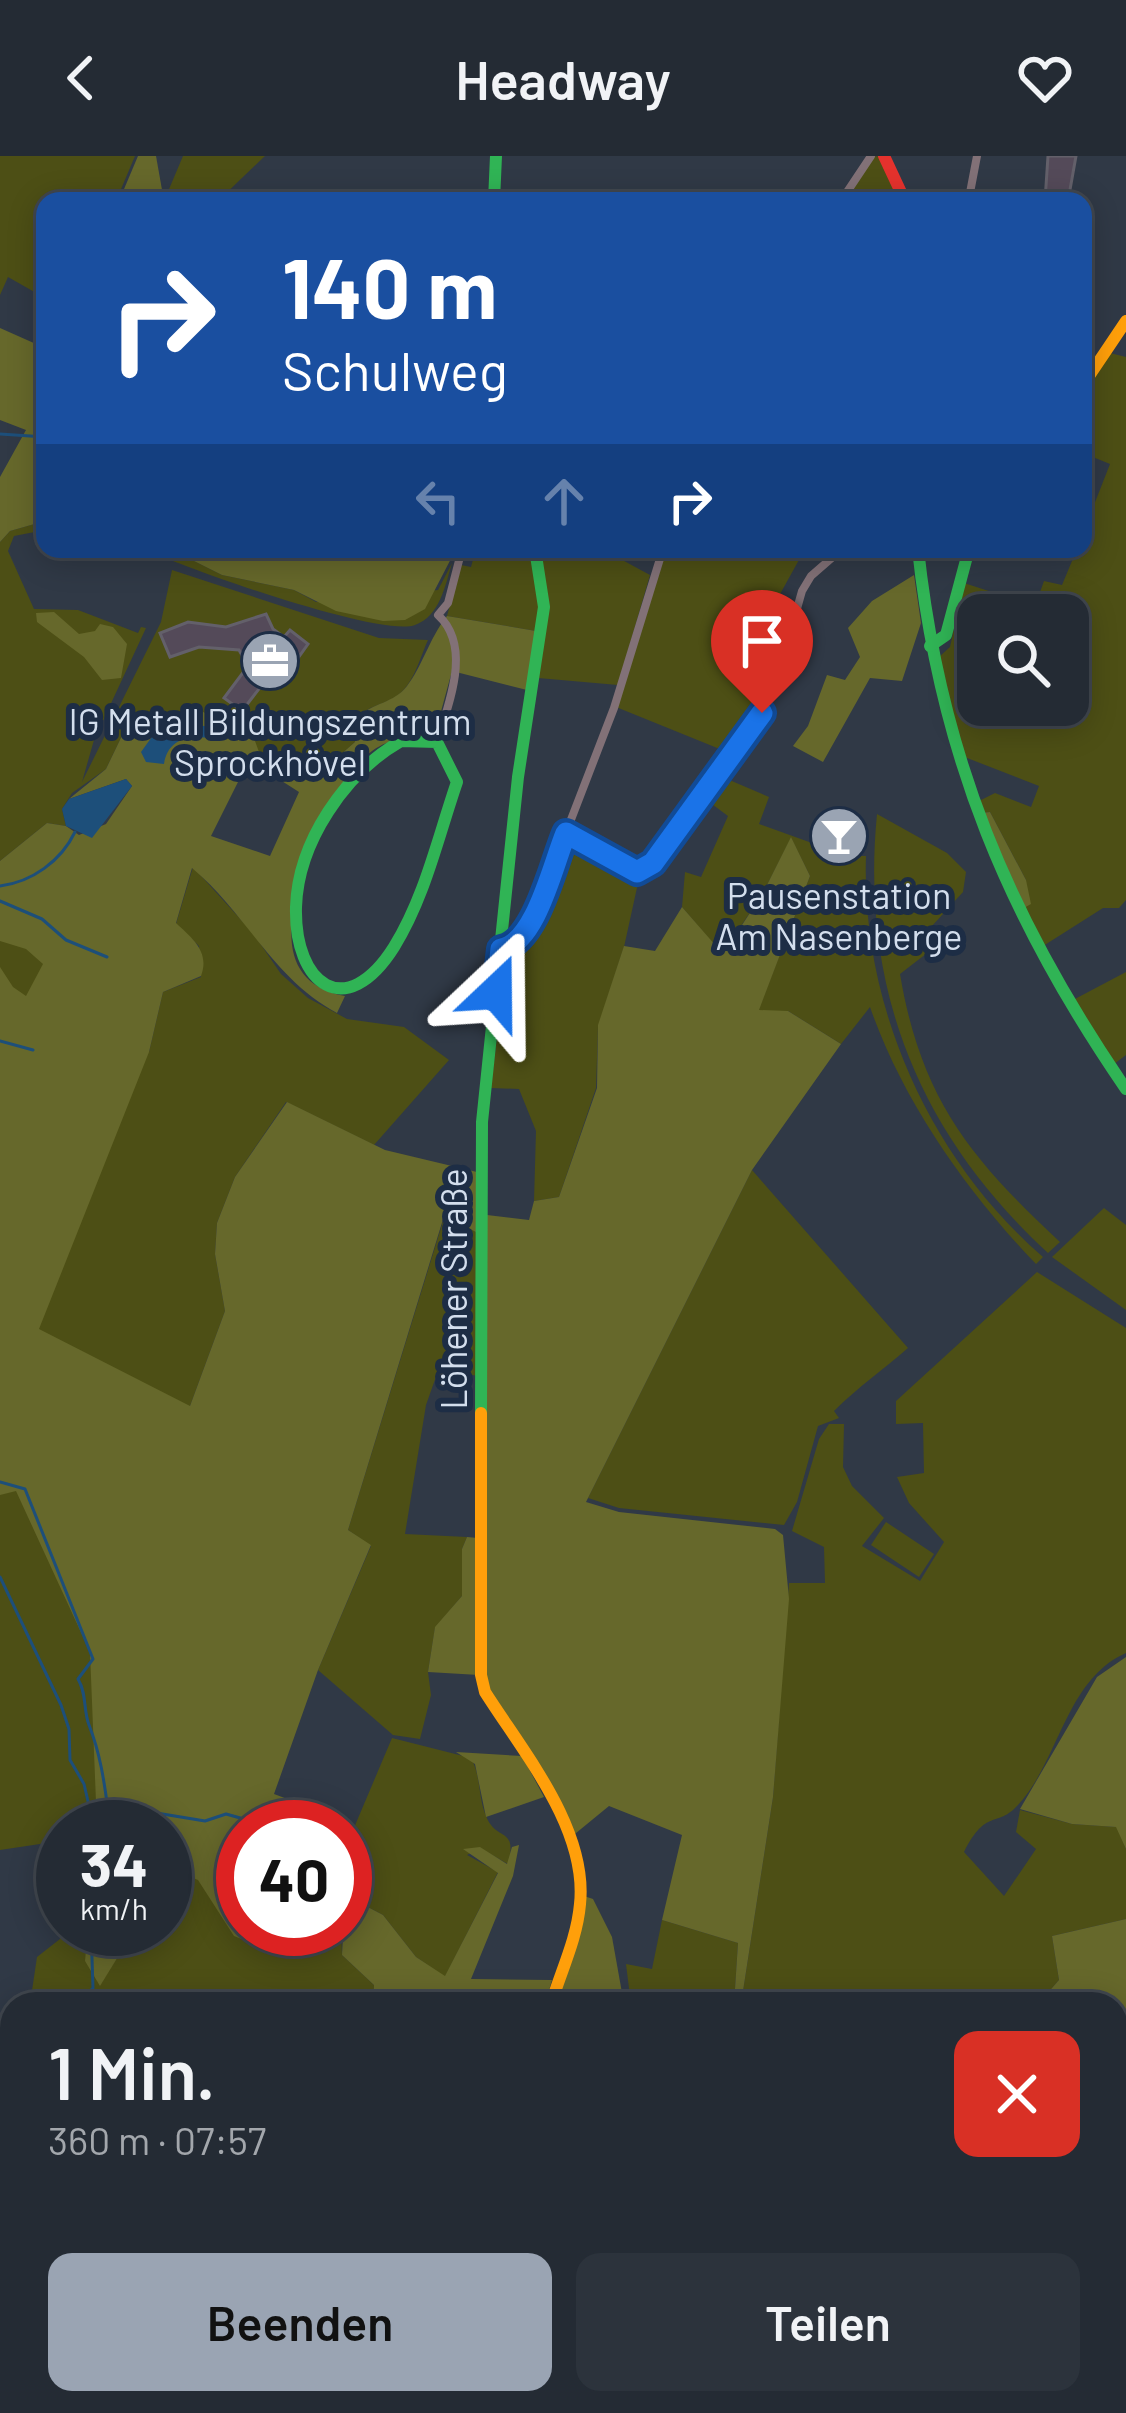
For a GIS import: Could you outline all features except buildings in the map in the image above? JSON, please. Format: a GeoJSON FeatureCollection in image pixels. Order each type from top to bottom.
{"type":"FeatureCollection","features":[{"type":"Feature","properties":{"kind":"street"},"geometry":{"type":"LineString","coordinates":[[494,192],[496,156]]}},
{"type":"Feature","properties":{"kind":"street"},"geometry":{"type":"LineString","coordinates":[[847,192],[871,156]]}},
{"type":"Feature","properties":{"kind":"street"},"geometry":{"type":"LineString","coordinates":[[884,156],[901,192]]}},
{"type":"Feature","properties":{"kind":"street"},"geometry":{"type":"LineString","coordinates":[[969,192],[977,156]]}},
{"type":"Feature","properties":{"kind":"street"},"geometry":{"type":"LineString","coordinates":[[1092,372],[1126,321]]}},
{"type":"Feature","properties":{"kind":"street"},"geometry":{"type":"LineString","coordinates":[[437,742],[401,742],[382,749],[366,760],[329,814],[296,902],[302,958],[320,986],[335,992],[351,990],[377,971],[405,927],[457,782],[437,742],[457,670],[448,623],[439,615],[448,603],[460,558]]}},
{"type":"Feature","properties":{"kind":"street","name":"Löhener Straße"},"geometry":{"type":"LineString","coordinates":[[536,558],[544,608],[518,777],[482,1122],[482,1675],[485,1692],[548,1796],[580,1872],[579,1915],[554,1992]]}},
{"type":"Feature","properties":{"kind":"street"},"geometry":{"type":"LineString","coordinates":[[501,949],[519,943],[530,926],[614,708],[660,558]]}},
{"type":"Feature","properties":{"kind":"street"},"geometry":{"type":"LineString","coordinates":[[566,833],[637,872],[653,863],[753,729],[778,676],[802,591],[833,558]]}},
{"type":"Feature","properties":{"kind":"street"},"geometry":{"type":"LineString","coordinates":[[919,558],[930,646],[961,769],[1048,973],[1126,1089]]}},
{"type":"Feature","properties":{"kind":"street"},"geometry":{"type":"LineString","coordinates":[[930,646],[946,635],[967,558]]}},
{"type":"Feature","properties":{"kind":"shaded area"},"geometry":{"type":"Polygon","coordinates":[[[0,156],[135,156],[120,192],[36,192],[36,293],[8,277],[0,295],[0,156]]]}},
{"type":"Feature","properties":{"kind":"shaded area"},"geometry":{"type":"Polygon","coordinates":[[[138,156],[156,156],[162,192],[123,192],[138,156]]]}},
{"type":"Feature","properties":{"kind":"shaded area"},"geometry":{"type":"Polygon","coordinates":[[[183,156],[265,156],[227,192],[168,192],[183,156]]]}},
{"type":"Feature","properties":{"kind":"shaded area"},"geometry":{"type":"Polygon","coordinates":[[[878,156],[895,192],[850,192],[878,156]]]}},
{"type":"Feature","properties":{"kind":"shaded area"},"geometry":{"type":"Polygon","coordinates":[[[0,328],[36,344],[36,524],[10,531],[0,542],[0,477],[26,430],[0,420],[0,328]]]}},
{"type":"Feature","properties":{"kind":"shaded area"},"geometry":{"type":"Polygon","coordinates":[[[1110,353],[1126,357],[1126,900],[1119,908],[1103,908],[1040,948],[1022,909],[1026,880],[990,812],[981,813],[977,802],[995,793],[1031,807],[1039,786],[962,756],[939,657],[950,647],[957,615],[957,726],[1089,726],[1089,594],[1039,594],[1044,581],[1062,585],[1073,558],[1092,558],[1092,510],[1110,464],[1092,457],[1092,380],[1110,353]]]}},
{"type":"Feature","properties":{"kind":"shaded area"},"geometry":{"type":"Polygon","coordinates":[[[36,524],[36,532],[14,536],[8,551],[34,609],[78,610],[138,633],[146,628],[94,740],[82,782],[161,622],[172,570],[379,638],[428,640],[405,688],[357,717],[355,742],[331,763],[310,772],[286,760],[277,766],[181,714],[131,717],[106,769],[72,793],[62,809],[66,826],[47,823],[0,861],[0,542],[10,531],[36,524]]]}},
{"type":"Feature","properties":{"kind":"shaded area"},"geometry":{"type":"Polygon","coordinates":[[[167,558],[188,558],[222,575],[294,590],[316,602],[438,590],[452,563],[430,615],[415,625],[395,626],[325,612],[167,558]]]}},
{"type":"Feature","properties":{"kind":"shaded area"},"geometry":{"type":"Polygon","coordinates":[[[188,558],[451,558],[425,609],[405,620],[383,621],[336,611],[294,590],[222,575],[188,558]]]}},
{"type":"Feature","properties":{"kind":"shaded area"},"geometry":{"type":"Polygon","coordinates":[[[474,558],[532,558],[539,601],[536,631],[447,616],[461,565],[471,567],[474,558]]]}},
{"type":"Feature","properties":{"kind":"shaded area"},"geometry":{"type":"Polygon","coordinates":[[[542,558],[619,558],[650,575],[618,685],[538,678],[547,614],[542,558]]]}},
{"type":"Feature","properties":{"kind":"shaded area"},"geometry":{"type":"Polygon","coordinates":[[[664,558],[800,558],[774,605],[794,614],[782,651],[761,704],[732,754],[616,707],[664,558]]]}},
{"type":"Feature","properties":{"kind":"shaded area"},"geometry":{"type":"Polygon","coordinates":[[[914,575],[921,623],[902,681],[870,678],[823,762],[793,746],[808,726],[827,675],[845,680],[860,657],[848,628],[872,601],[914,575]]]}},
{"type":"Feature","properties":{"kind":"shaded area"},"geometry":{"type":"Polygon","coordinates":[[[964,583],[998,594],[962,594],[964,583]]]}},
{"type":"Feature","properties":{"kind":"shaded area"},"geometry":{"type":"Polygon","coordinates":[[[54,612],[79,634],[95,631],[100,624],[113,627],[127,644],[121,678],[102,680],[84,657],[37,622],[36,613],[54,612]]]}},
{"type":"Feature","properties":{"kind":"shaded area"},"geometry":{"type":"Polygon","coordinates":[[[447,616],[536,631],[527,690],[452,671],[434,737],[379,746],[363,758],[343,786],[304,874],[292,926],[293,950],[301,970],[318,986],[345,996],[337,1013],[314,999],[277,964],[192,868],[176,923],[202,953],[201,976],[163,992],[149,1052],[39,1329],[190,1406],[225,1311],[215,1254],[217,1223],[235,1177],[287,1102],[385,1150],[477,1172],[478,1233],[444,1216],[348,1530],[371,1545],[318,1670],[274,1794],[290,1800],[216,1800],[216,1908],[192,1878],[192,1800],[96,1800],[90,1652],[16,1491],[0,1495],[0,967],[13,987],[26,996],[43,964],[26,949],[0,941],[0,861],[47,823],[66,826],[79,835],[106,824],[132,786],[126,779],[69,799],[106,769],[131,717],[180,714],[196,708],[255,741],[259,752],[277,766],[286,760],[310,772],[331,763],[355,742],[357,717],[396,696],[417,670],[447,616]],[[249,760],[211,836],[270,856],[299,792],[249,760]]]}},
{"type":"Feature","properties":{"kind":"shaded area"},"geometry":{"type":"Polygon","coordinates":[[[720,776],[769,797],[759,824],[848,856],[866,856],[876,968],[910,1076],[967,1174],[1043,1257],[1036,1264],[939,1144],[900,1077],[870,1007],[841,1044],[788,1011],[758,1011],[810,876],[791,838],[763,893],[722,954],[682,907],[685,872],[701,877],[728,816],[701,796],[720,776]]]}},
{"type":"Feature","properties":{"kind":"shaded area"},"geometry":{"type":"Polygon","coordinates":[[[990,812],[1026,880],[1031,904],[1022,909],[981,813],[990,812]]]}},
{"type":"Feature","properties":{"kind":"shaded area"},"geometry":{"type":"Polygon","coordinates":[[[877,814],[947,853],[966,872],[963,892],[932,926],[944,940],[900,974],[909,1018],[921,1057],[954,1124],[1000,1183],[1060,1242],[1048,1253],[964,1159],[908,1054],[878,939],[877,814]]]}},
{"type":"Feature","properties":{"kind":"shaded area"},"geometry":{"type":"Polygon","coordinates":[[[568,837],[640,874],[624,947],[598,1027],[596,1088],[559,1197],[534,1201],[536,1131],[519,1089],[491,1088],[507,954],[523,941],[568,837]]]}},
{"type":"Feature","properties":{"kind":"shaded area"},"geometry":{"type":"Polygon","coordinates":[[[791,837],[810,876],[759,1010],[788,1011],[841,1044],[752,1170],[586,1502],[619,1512],[775,1529],[783,1535],[789,1599],[773,1797],[743,1992],[735,1992],[738,1943],[662,1920],[682,1835],[609,1806],[570,1838],[490,1692],[485,1675],[487,1215],[529,1220],[534,1201],[559,1197],[597,1088],[598,1025],[624,946],[655,951],[682,907],[723,954],[763,893],[791,837]]]}},
{"type":"Feature","properties":{"kind":"shaded area"},"geometry":{"type":"Polygon","coordinates":[[[193,867],[253,933],[281,974],[308,998],[347,1019],[404,1027],[449,1060],[374,1145],[286,1102],[235,1177],[217,1223],[215,1254],[225,1311],[190,1406],[240,1800],[216,1800],[216,1956],[343,1956],[374,1985],[374,1992],[32,1992],[38,1956],[116,1956],[115,1961],[118,1956],[192,1956],[192,1800],[36,1800],[36,1845],[0,1850],[0,884],[149,1052],[163,992],[201,977],[199,946],[176,924],[193,867]]]}},
{"type":"Feature","properties":{"kind":"shaded area"},"geometry":{"type":"Polygon","coordinates":[[[1126,972],[1126,1055],[1114,1064],[1073,1000],[1126,972]]]}},
{"type":"Feature","properties":{"kind":"shaded area"},"geometry":{"type":"Polygon","coordinates":[[[752,1170],[908,1348],[834,1411],[839,1418],[818,1426],[797,1502],[784,1525],[619,1508],[588,1498],[752,1170]]]}},
{"type":"Feature","properties":{"kind":"shaded area"},"geometry":{"type":"Polygon","coordinates":[[[1104,1208],[1126,1225],[1126,1310],[1052,1257],[1104,1208]]]}},
{"type":"Feature","properties":{"kind":"shaded area"},"geometry":{"type":"Polygon","coordinates":[[[445,1215],[478,1233],[480,1376],[438,1371],[426,1405],[405,1534],[467,1537],[462,1549],[462,1596],[435,1628],[428,1672],[431,1695],[420,1739],[393,1735],[318,1670],[371,1546],[348,1530],[445,1215]]]}},
{"type":"Feature","properties":{"kind":"shaded area"},"geometry":{"type":"Polygon","coordinates":[[[1037,1272],[1126,1328],[1126,1653],[1106,1665],[1076,1701],[1044,1766],[1018,1805],[979,1829],[964,1852],[1004,1896],[1036,1849],[1016,1832],[1020,1810],[1072,1824],[1117,1827],[1126,1849],[1126,1919],[1052,1936],[1059,1980],[1048,1992],[743,1992],[773,1797],[789,1583],[825,1583],[824,1547],[792,1531],[819,1439],[829,1424],[844,1424],[843,1467],[852,1486],[884,1518],[862,1546],[920,1581],[944,1542],[909,1503],[897,1477],[924,1473],[923,1423],[896,1424],[896,1401],[1037,1272]]]}},
{"type":"Feature","properties":{"kind":"shaded area"},"geometry":{"type":"Polygon","coordinates":[[[886,1522],[934,1554],[919,1577],[871,1545],[886,1522]]]}},
{"type":"Feature","properties":{"kind":"shaded area"},"geometry":{"type":"Polygon","coordinates":[[[467,1537],[478,1538],[479,1675],[428,1672],[435,1627],[462,1596],[462,1549],[467,1537]]]}},
{"type":"Feature","properties":{"kind":"shaded area"},"geometry":{"type":"Polygon","coordinates":[[[1126,1657],[1126,1849],[1116,1827],[1072,1824],[1020,1809],[1097,1677],[1126,1657]]]}},
{"type":"Feature","properties":{"kind":"shaded area"},"geometry":{"type":"Polygon","coordinates":[[[392,1738],[471,1758],[486,1816],[508,1839],[508,1864],[480,1848],[467,1855],[498,1872],[445,1977],[416,1957],[383,1915],[372,1909],[372,1800],[366,1800],[392,1738]]]}},
{"type":"Feature","properties":{"kind":"shaded area"},"geometry":{"type":"Polygon","coordinates":[[[456,1752],[522,1756],[544,1797],[486,1817],[475,1764],[456,1752]]]}},
{"type":"Feature","properties":{"kind":"shaded area"},"geometry":{"type":"Polygon","coordinates":[[[519,1845],[513,1876],[471,1979],[552,1980],[548,1992],[374,1992],[374,1985],[343,1956],[372,1956],[372,1909],[383,1915],[416,1957],[445,1976],[498,1873],[463,1849],[480,1847],[507,1864],[512,1847],[519,1845]]]}},
{"type":"Feature","properties":{"kind":"shaded area"},"geometry":{"type":"Polygon","coordinates":[[[584,1896],[593,1899],[612,1937],[622,1992],[559,1992],[584,1896]]]}},
{"type":"Feature","properties":{"kind":"shaded area"},"geometry":{"type":"Polygon","coordinates":[[[1126,1919],[1126,1992],[1048,1992],[1059,1980],[1052,1936],[1126,1919]]]}},
{"type":"Feature","properties":{"kind":"shaded area"},"geometry":{"type":"Polygon","coordinates":[[[662,1920],[738,1943],[735,1992],[630,1992],[626,1964],[652,1969],[662,1920]]]}},
{"type":"Feature","properties":{"kind":"shaded area"},"geometry":{"type":"Polygon","coordinates":[[[85,1956],[118,1956],[100,1986],[85,1956]]]}},
{"type":"Feature","properties":{"kind":"water"},"geometry":{"type":"Polygon","coordinates":[[[191,724],[210,727],[221,735],[216,740],[183,739],[171,748],[164,764],[146,762],[141,752],[154,734],[191,724]]]}},
{"type":"Feature","properties":{"kind":"water"},"geometry":{"type":"Polygon","coordinates":[[[126,779],[132,786],[92,838],[66,826],[62,809],[69,799],[126,779]]]}},
{"type":"Feature","properties":{"kind":"waterway"},"geometry":{"type":"LineString","coordinates":[[0,434],[36,436]]}},
{"type":"Feature","properties":{"kind":"waterway"},"geometry":{"type":"LineString","coordinates":[[0,886],[44,868],[75,832]]}},
{"type":"Feature","properties":{"kind":"waterway"},"geometry":{"type":"LineString","coordinates":[[0,901],[42,919],[66,940],[107,957]]}},
{"type":"Feature","properties":{"kind":"waterway"},"geometry":{"type":"LineString","coordinates":[[0,1041],[33,1050]]}},
{"type":"Feature","properties":{"kind":"waterway"},"geometry":{"type":"LineString","coordinates":[[0,1482],[25,1489],[93,1659],[78,1679],[108,1810],[120,1807],[205,1821],[216,1817]]}},
{"type":"Feature","properties":{"kind":"waterway"},"geometry":{"type":"LineString","coordinates":[[0,1577],[61,1705],[69,1729],[70,1760],[88,1800]]}},
{"type":"Feature","properties":{"kind":"waterway"},"geometry":{"type":"LineString","coordinates":[[89,1992],[92,1956]]}},
{"type":"Feature","properties":{"kind":"traffic: fast"},"geometry":{"type":"LineString","coordinates":[[494,192],[496,156]]}},
{"type":"Feature","properties":{"kind":"traffic: fast"},"geometry":{"type":"LineString","coordinates":[[481,1413],[482,1122],[518,777],[544,607],[536,558]]}},
{"type":"Feature","properties":{"kind":"traffic: fast"},"geometry":{"type":"LineString","coordinates":[[919,558],[943,696],[986,832],[1047,962],[1126,1089]]}},
{"type":"Feature","properties":{"kind":"traffic: fast"},"geometry":{"type":"LineString","coordinates":[[930,646],[946,635],[967,558]]}},
{"type":"Feature","properties":{"kind":"traffic: fast"},"geometry":{"type":"LineString","coordinates":[[401,741],[437,742],[457,782],[423,887],[394,947],[358,984],[326,985],[313,974],[298,934],[296,907],[305,858],[344,790],[401,741]]}},
{"type":"Feature","properties":{"kind":"traffic: slow"},"geometry":{"type":"LineString","coordinates":[[1092,372],[1126,321]]}},
{"type":"Feature","properties":{"kind":"traffic: slow"},"geometry":{"type":"LineString","coordinates":[[481,1413],[481,1675],[485,1692],[550,1792],[574,1848],[580,1876],[576,1930],[555,1992]]}},
{"type":"Feature","properties":{"kind":"traffic: jam"},"geometry":{"type":"LineString","coordinates":[[884,156],[901,192]]}},
{"type":"Feature","properties":{"kind":"place","name":"IG Metall Bildungszentrum Sprockhövel"},"geometry":{"type":"Point","coordinates":[270,661]}},
{"type":"Feature","properties":{"kind":"place","name":"Pausenstation Am Nasenberge"},"geometry":{"type":"Point","coordinates":[839,836]}},
{"type":"Feature","properties":{"kind":"route"},"geometry":{"type":"LineString","coordinates":[[496,992],[501,949],[519,943],[530,926],[566,833],[637,872],[653,863],[762,713]]}}]}
